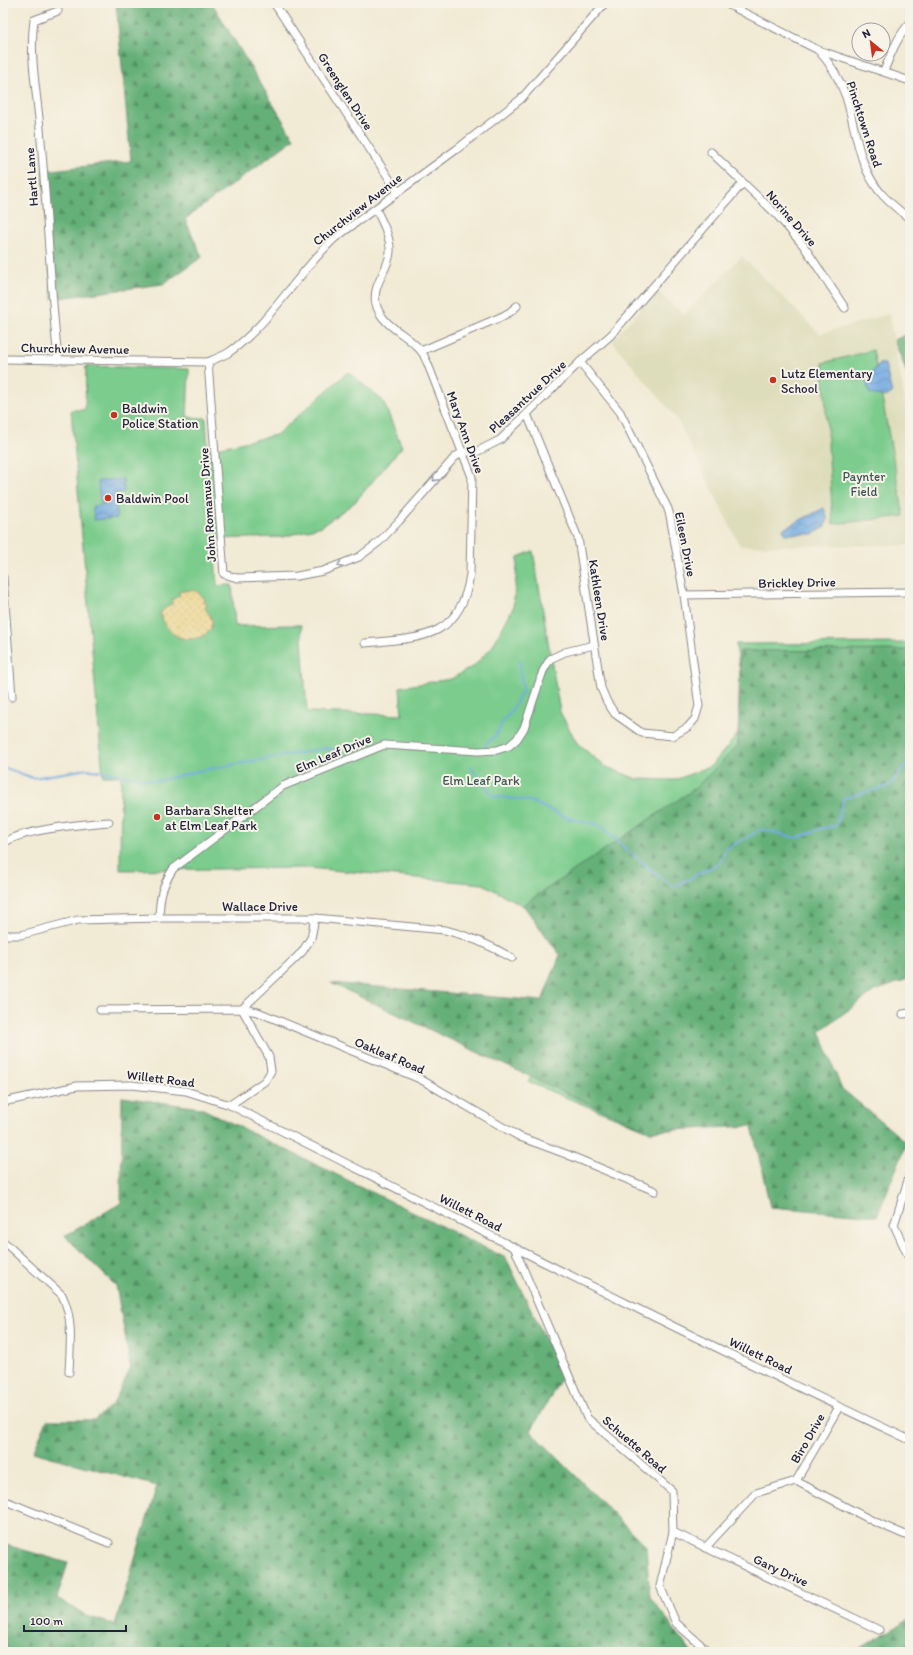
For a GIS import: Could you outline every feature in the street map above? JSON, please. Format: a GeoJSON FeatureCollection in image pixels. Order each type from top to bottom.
{"type":"FeatureCollection","features":[{"type":"Feature","properties":{"kind":"street","name":"Greenglen Drive"},"geometry":{"type":"LineString","coordinates":[[274,3],[398,192]]}},
{"type":"Feature","properties":{"kind":"street","name":"Churchview Avenue"},"geometry":{"type":"LineString","coordinates":[[3,359],[208,362],[227,353],[245,339],[263,320],[319,252],[335,238],[457,149],[521,99],[605,3]]}},
{"type":"Feature","properties":{"kind":"street"},"geometry":{"type":"LineString","coordinates":[[725,3],[818,50],[910,81]]}},
{"type":"Feature","properties":{"kind":"street","name":"Hartl Lane"},"geometry":{"type":"LineString","coordinates":[[58,11],[34,20],[31,40],[40,128],[50,275],[58,360]]}},
{"type":"Feature","properties":{"kind":"street"},"geometry":{"type":"LineString","coordinates":[[884,71],[893,48],[902,33],[910,24]]}},
{"type":"Feature","properties":{"kind":"street","name":"Pinchtown Road"},"geometry":{"type":"LineString","coordinates":[[818,50],[834,71],[846,97],[863,162],[871,177],[880,192],[910,219]]}},
{"type":"Feature","properties":{"kind":"street","name":"Norine Drive"},"geometry":{"type":"LineString","coordinates":[[711,152],[777,215],[803,245],[844,308]]}},
{"type":"Feature","properties":{"kind":"street","name":"Pleasantvue Drive"},"geometry":{"type":"LineString","coordinates":[[224,574],[237,578],[297,576],[323,571],[359,557],[379,542],[400,521],[454,457],[463,452],[476,452],[500,440],[580,362],[611,335],[743,183]]}},
{"type":"Feature","properties":{"kind":"street","name":"Mary Ann Drive"},"geometry":{"type":"LineString","coordinates":[[365,643],[417,637],[435,631],[450,623],[462,606],[468,590],[470,574],[472,477],[421,351],[383,319],[375,302],[378,282],[389,260],[390,251],[388,236],[376,209]]}},
{"type":"Feature","properties":{"kind":"street"},"geometry":{"type":"LineString","coordinates":[[421,351],[501,317],[517,306]]}},
{"type":"Feature","properties":{"kind":"street","name":"John Romanus Drive"},"geometry":{"type":"LineString","coordinates":[[208,362],[224,574]]}},
{"type":"Feature","properties":{"kind":"street","name":"Eileen Drive"},"geometry":{"type":"LineString","coordinates":[[580,362],[620,412],[668,509],[684,595],[699,706],[695,719],[688,726]]}},
{"type":"Feature","properties":{"kind":"street","name":"Kathleen Drive"},"geometry":{"type":"LineString","coordinates":[[527,414],[578,538],[601,688],[607,702],[615,714],[642,733],[674,736],[688,726]]}},
{"type":"Feature","properties":{"kind":"street"},"geometry":{"type":"LineString","coordinates":[[3,577],[12,697]]}},
{"type":"Feature","properties":{"kind":"street","name":"Brickley Drive"},"geometry":{"type":"LineString","coordinates":[[684,595],[910,592]]}},
{"type":"Feature","properties":{"kind":"street","name":"Elm Leaf Drive"},"geometry":{"type":"LineString","coordinates":[[159,918],[160,898],[164,884],[173,870],[283,786],[384,744],[478,752],[497,750],[509,746],[517,739],[524,728],[543,671],[550,659],[565,652],[594,645]]}},
{"type":"Feature","properties":{"kind":"street"},"geometry":{"type":"LineString","coordinates":[[3,844],[22,836],[56,827],[109,822]]}},
{"type":"Feature","properties":{"kind":"street","name":"Wallace Drive"},"geometry":{"type":"LineString","coordinates":[[3,935],[21,935],[78,920],[159,918],[315,918],[445,930],[464,934],[488,944],[512,958]]}},
{"type":"Feature","properties":{"kind":"street"},"geometry":{"type":"LineString","coordinates":[[230,1105],[265,1081],[271,1071],[269,1057],[242,1009],[302,952],[311,938],[315,918]]}},
{"type":"Feature","properties":{"kind":"street","name":"Oakleaf Road"},"geometry":{"type":"LineString","coordinates":[[100,1010],[242,1009],[258,1012],[420,1079],[520,1137],[566,1154],[654,1191]]}},
{"type":"Feature","properties":{"kind":"street","name":"Willett Road"},"geometry":{"type":"LineString","coordinates":[[3,1102],[77,1086],[132,1085],[186,1090],[230,1105],[514,1247],[839,1407],[910,1440]]}},
{"type":"Feature","properties":{"kind":"street"},"geometry":{"type":"LineString","coordinates":[[910,1174],[894,1225],[910,1260]]}},
{"type":"Feature","properties":{"kind":"street"},"geometry":{"type":"LineString","coordinates":[[3,1241],[62,1296],[67,1306],[70,1320],[69,1372]]}},
{"type":"Feature","properties":{"kind":"street","name":"Schuette Road"},"geometry":{"type":"LineString","coordinates":[[514,1247],[587,1418],[672,1491],[673,1532],[660,1586],[676,1624],[708,1652]]}},
{"type":"Feature","properties":{"kind":"street","name":"Biro Drive"},"geometry":{"type":"LineString","coordinates":[[796,1481],[839,1407]]}},
{"type":"Feature","properties":{"kind":"street"},"geometry":{"type":"LineString","coordinates":[[705,1548],[756,1493],[796,1481],[873,1521],[910,1537]]}},
{"type":"Feature","properties":{"kind":"street"},"geometry":{"type":"LineString","coordinates":[[3,1500],[109,1543]]}},
{"type":"Feature","properties":{"kind":"street","name":"Gary Drive"},"geometry":{"type":"LineString","coordinates":[[673,1532],[879,1630]]}},
{"type":"Feature","properties":{"kind":"shaded area","name":"Lutz Elementary School"},"geometry":{"type":"Polygon","coordinates":[[[742,256],[820,334],[889,314],[910,428],[910,545],[740,546],[677,419],[612,341],[656,291],[684,315],[742,256]]]}},
{"type":"Feature","properties":{"kind":"green space"},"geometry":{"type":"Polygon","coordinates":[[[116,3],[212,3],[294,139],[185,219],[202,257],[163,284],[52,299],[43,171],[131,161],[116,3]]]}},
{"type":"Feature","properties":{"kind":"green space"},"geometry":{"type":"Polygon","coordinates":[[[910,333],[910,381],[894,340],[910,333]]]}},
{"type":"Feature","properties":{"kind":"green space","name":"Paynter Field"},"geometry":{"type":"Polygon","coordinates":[[[873,350],[904,516],[833,524],[823,363],[873,350]]]}},
{"type":"Feature","properties":{"kind":"green space","name":"Elm Leaf Park"},"geometry":{"type":"Polygon","coordinates":[[[86,366],[189,369],[187,417],[206,418],[208,450],[276,435],[348,372],[383,401],[402,447],[355,502],[322,526],[283,537],[214,539],[217,586],[232,585],[235,626],[301,625],[307,712],[402,715],[400,687],[451,679],[474,666],[492,647],[513,608],[518,557],[533,551],[560,712],[577,743],[604,766],[637,779],[675,780],[711,766],[738,734],[744,702],[736,644],[910,643],[910,862],[644,1109],[646,1130],[528,1082],[604,950],[483,884],[309,868],[120,870],[121,776],[103,776],[71,410],[85,410],[86,366]]]}},
{"type":"Feature","properties":{"kind":"green space"},"geometry":{"type":"Polygon","coordinates":[[[910,650],[910,978],[873,992],[820,1031],[841,1088],[907,1143],[877,1216],[770,1207],[752,1126],[649,1131],[331,983],[542,1001],[560,955],[523,905],[694,789],[738,745],[740,651],[910,650]]]}},
{"type":"Feature","properties":{"kind":"green space"},"geometry":{"type":"Polygon","coordinates":[[[122,1097],[201,1108],[506,1258],[563,1375],[531,1431],[646,1546],[650,1597],[691,1652],[3,1652],[3,1544],[68,1563],[57,1598],[87,1616],[115,1625],[157,1486],[33,1452],[47,1420],[94,1420],[113,1404],[131,1368],[116,1286],[65,1236],[121,1203],[122,1097]]]}},
{"type":"Feature","properties":{"kind":"green space"},"geometry":{"type":"Polygon","coordinates":[[[910,1619],[910,1652],[854,1652],[910,1619]]]}},
{"type":"Feature","properties":{"kind":"sand"},"geometry":{"type":"Polygon","coordinates":[[[190,590],[196,591],[205,599],[204,600],[207,605],[205,608],[211,618],[212,625],[210,630],[202,636],[186,639],[181,638],[171,632],[160,614],[164,609],[173,603],[172,600],[180,595],[178,592],[190,590]]]}},
{"type":"Feature","properties":{"kind":"water"},"geometry":{"type":"Polygon","coordinates":[[[879,364],[885,364],[892,393],[886,397],[870,394],[866,381],[879,364]]]}},
{"type":"Feature","properties":{"kind":"water","name":"Baldwin Pool"},"geometry":{"type":"Polygon","coordinates":[[[123,479],[124,492],[115,493],[117,518],[94,520],[93,506],[105,505],[104,503],[100,503],[98,481],[123,479]]]}},
{"type":"Feature","properties":{"kind":"water"},"geometry":{"type":"Polygon","coordinates":[[[824,508],[828,519],[824,528],[813,534],[785,534],[783,529],[824,508]]]}},
{"type":"Feature","properties":{"kind":"waterway"},"geometry":{"type":"LineString","coordinates":[[485,745],[496,735],[503,721],[510,713],[523,690],[520,673],[520,660]]}},
{"type":"Feature","properties":{"kind":"waterway"},"geometry":{"type":"LineString","coordinates":[[3,767],[33,778],[87,769],[157,781],[203,770],[327,748],[343,754]]}},
{"type":"Feature","properties":{"kind":"waterway"},"geometry":{"type":"LineString","coordinates":[[470,766],[493,796],[530,801],[567,818],[600,825],[627,850],[673,887],[720,863],[726,849],[762,829],[796,838],[823,828],[836,826],[844,798],[889,786],[910,760]]}},
{"type":"Feature","properties":{"kind":"place","name":"Lutz Elementary School"},"geometry":{"type":"Point","coordinates":[773,380]}},
{"type":"Feature","properties":{"kind":"place","name":"Baldwin Police Station"},"geometry":{"type":"Point","coordinates":[114,415]}},
{"type":"Feature","properties":{"kind":"place","name":"Baldwin Pool"},"geometry":{"type":"Point","coordinates":[108,498]}},
{"type":"Feature","properties":{"kind":"place","name":"Barbara Shelter at Elm Leaf Park"},"geometry":{"type":"Point","coordinates":[157,817]}}]}
